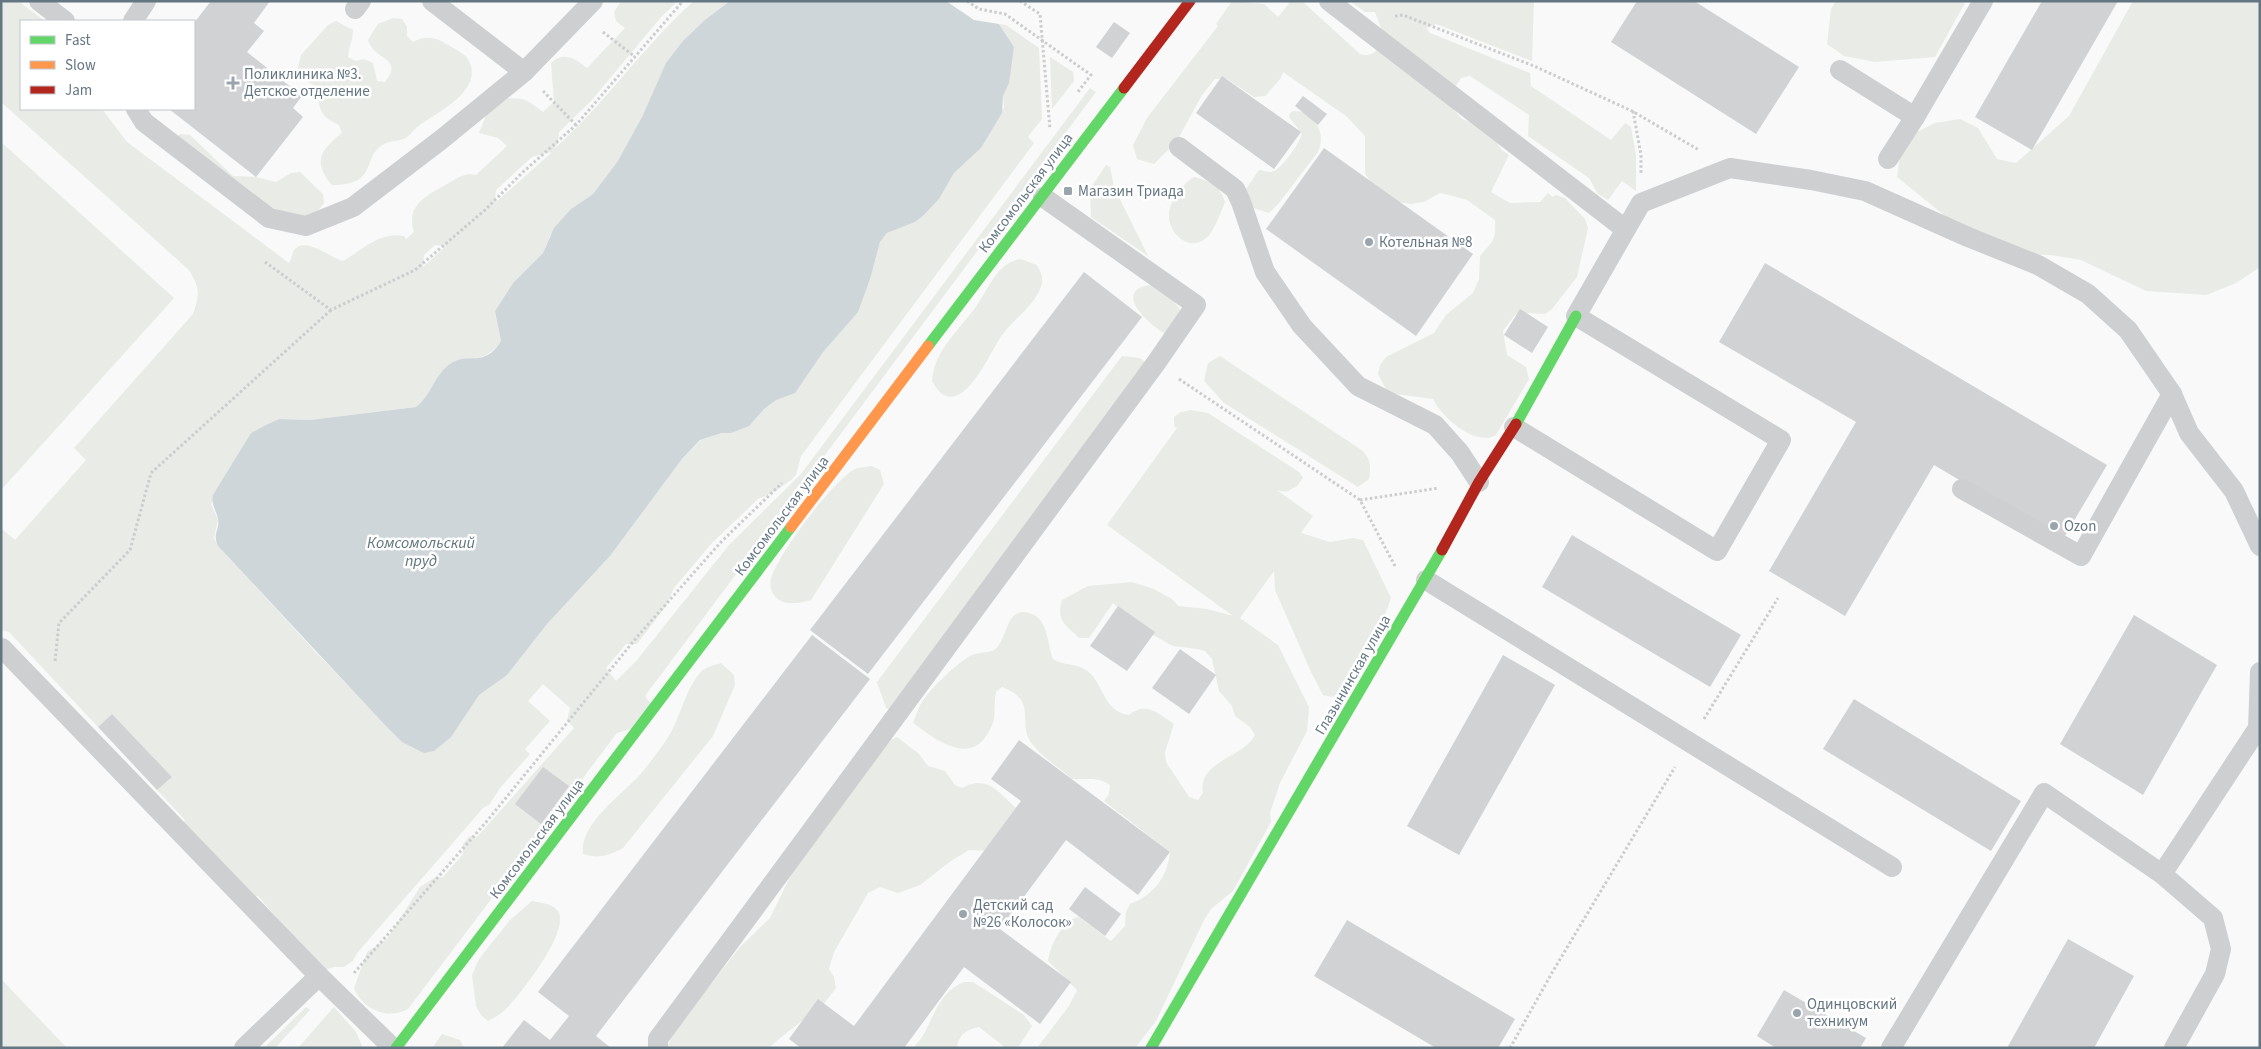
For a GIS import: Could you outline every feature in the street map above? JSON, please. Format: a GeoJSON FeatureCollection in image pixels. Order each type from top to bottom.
{"type":"FeatureCollection","features":[{"type":"Feature","properties":{"kind":"street","name":"Комсомольская улица"},"geometry":{"type":"LineString","coordinates":[[401,1046],[1190,1]]}},
{"type":"Feature","properties":{"kind":"street","name":"Глазынинская улица"},"geometry":{"type":"LineString","coordinates":[[1151,1048],[1426,580],[1479,482],[1514,427],[1576,316]]}},
{"type":"Feature","properties":{"kind":"lane"},"geometry":{"type":"LineString","coordinates":[[39,1],[63,20]]}},
{"type":"Feature","properties":{"kind":"lane"},"geometry":{"type":"LineString","coordinates":[[134,20],[146,1]]}},
{"type":"Feature","properties":{"kind":"lane"},"geometry":{"type":"LineString","coordinates":[[432,1],[524,72]]}},
{"type":"Feature","properties":{"kind":"lane"},"geometry":{"type":"LineString","coordinates":[[1329,1],[1625,228]]}},
{"type":"Feature","properties":{"kind":"lane"},"geometry":{"type":"LineString","coordinates":[[1888,159],[1983,1]]}},
{"type":"Feature","properties":{"kind":"lane"},"geometry":{"type":"LineString","coordinates":[[137,110],[144,122],[269,218],[306,226],[353,207],[442,140],[524,72],[587,8]]}},
{"type":"Feature","properties":{"kind":"lane"},"geometry":{"type":"LineString","coordinates":[[1840,70],[1915,117]]}},
{"type":"Feature","properties":{"kind":"lane"},"geometry":{"type":"LineString","coordinates":[[1179,147],[1235,189],[1265,272],[1302,326],[1358,386],[1435,424],[1460,453],[1479,482]]}},
{"type":"Feature","properties":{"kind":"lane"},"geometry":{"type":"LineString","coordinates":[[1514,427],[1716,551],[1781,440],[1576,316],[1641,202],[1730,168],[1810,180],[1865,191],[1968,237],[2038,265],[2088,294],[2128,330],[2172,394],[2189,433],[2234,491],[2260,546]]}},
{"type":"Feature","properties":{"kind":"lane"},"geometry":{"type":"LineString","coordinates":[[658,1048],[658,1038],[1156,364],[1196,305],[1043,197]]}},
{"type":"Feature","properties":{"kind":"lane"},"geometry":{"type":"LineString","coordinates":[[1962,489],[2081,556],[2172,394]]}},
{"type":"Feature","properties":{"kind":"lane"},"geometry":{"type":"LineString","coordinates":[[1426,580],[1892,867]]}},
{"type":"Feature","properties":{"kind":"lane"},"geometry":{"type":"LineString","coordinates":[[2,648],[336,993],[401,1046]]}},
{"type":"Feature","properties":{"kind":"lane"},"geometry":{"type":"LineString","coordinates":[[2162,874],[2258,728],[2260,672]]}},
{"type":"Feature","properties":{"kind":"lane"},"geometry":{"type":"LineString","coordinates":[[1890,1048],[2044,793],[2162,874],[2213,918],[2220,949],[2215,974],[2174,1048]]}},
{"type":"Feature","properties":{"kind":"lane"},"geometry":{"type":"LineString","coordinates":[[244,1048],[319,976]]}},
{"type":"Feature","properties":{"kind":"path"},"geometry":{"type":"LineString","coordinates":[[51,697],[59,623],[130,550],[151,473],[330,310],[415,270],[485,210],[576,125],[683,1]]}},
{"type":"Feature","properties":{"kind":"path"},"geometry":{"type":"LineString","coordinates":[[967,1],[979,9],[1005,14],[1091,74],[1073,98]]}},
{"type":"Feature","properties":{"kind":"path"},"geometry":{"type":"LineString","coordinates":[[1020,1],[1040,14],[1050,129],[1056,122]]}},
{"type":"Feature","properties":{"kind":"path"},"geometry":{"type":"LineString","coordinates":[[587,8],[634,56]]}},
{"type":"Feature","properties":{"kind":"path"},"geometry":{"type":"LineString","coordinates":[[1354,21],[1403,15],[1534,66],[1632,111],[1730,168]]}},
{"type":"Feature","properties":{"kind":"path"},"geometry":{"type":"LineString","coordinates":[[524,72],[576,125]]}},
{"type":"Feature","properties":{"kind":"path"},"geometry":{"type":"LineString","coordinates":[[1632,111],[1641,155],[1641,202]]}},
{"type":"Feature","properties":{"kind":"path"},"geometry":{"type":"LineString","coordinates":[[265,262],[330,310]]}},
{"type":"Feature","properties":{"kind":"path"},"geometry":{"type":"LineString","coordinates":[[1156,364],[1360,500],[1413,601]]}},
{"type":"Feature","properties":{"kind":"path"},"geometry":{"type":"LineString","coordinates":[[336,993],[486,821],[644,630],[720,542],[784,480]]}},
{"type":"Feature","properties":{"kind":"path"},"geometry":{"type":"LineString","coordinates":[[1360,500],[1479,482]]}},
{"type":"Feature","properties":{"kind":"path"},"geometry":{"type":"LineString","coordinates":[[1510,1048],[1553,971],[1778,598]]}},
{"type":"Feature","properties":{"kind":"shaded area"},"geometry":{"type":"Polygon","coordinates":[[[1,1],[18,1],[44,20],[20,20],[20,110],[103,110],[127,142],[289,263],[293,252],[297,247],[303,245],[310,246],[343,261],[372,242],[387,236],[404,236],[406,239],[414,232],[413,215],[415,208],[420,202],[460,176],[467,174],[476,175],[507,146],[498,138],[479,133],[487,113],[500,99],[514,98],[528,101],[543,112],[554,102],[551,63],[560,57],[569,57],[587,68],[625,28],[616,21],[614,12],[621,1],[678,1],[662,16],[591,101],[559,132],[558,143],[554,149],[573,132],[675,18],[694,1],[730,1],[706,19],[680,65],[643,115],[638,124],[650,130],[614,167],[593,194],[571,209],[550,236],[543,253],[513,283],[495,311],[501,341],[492,351],[481,357],[455,361],[423,402],[416,407],[310,420],[279,419],[251,433],[211,504],[218,520],[214,538],[218,546],[402,742],[461,721],[475,693],[507,675],[547,624],[610,556],[682,459],[701,440],[722,433],[731,433],[853,317],[874,264],[880,242],[887,233],[915,222],[939,199],[954,173],[981,148],[1004,107],[1003,96],[1014,47],[999,24],[1006,25],[1039,48],[1042,119],[1028,137],[1034,143],[801,456],[796,475],[774,492],[758,499],[712,543],[674,588],[666,606],[637,644],[626,644],[606,668],[616,681],[637,660],[729,545],[801,474],[1090,88],[1096,92],[645,696],[654,708],[642,726],[617,733],[408,1009],[400,1012],[384,1013],[376,1011],[358,996],[354,988],[367,952],[387,939],[420,887],[434,878],[443,877],[463,854],[463,844],[470,836],[477,837],[574,728],[567,720],[570,708],[543,684],[528,701],[550,721],[525,749],[530,754],[500,788],[489,805],[484,807],[357,953],[353,961],[344,967],[334,967],[322,971],[258,896],[249,896],[180,827],[185,820],[157,790],[172,777],[112,714],[98,727],[9,632],[1,630],[1,530],[15,540],[86,460],[74,448],[193,314],[198,291],[189,270],[1,102],[1,1]],[[551,153],[532,157],[496,190],[495,203],[551,153]],[[435,245],[424,255],[423,267],[446,246],[435,245]]]}},
{"type":"Feature","properties":{"kind":"shaded area"},"geometry":{"type":"Polygon","coordinates":[[[1232,1],[1264,4],[1278,17],[1290,2],[1302,1],[1360,54],[1369,55],[1375,52],[1385,39],[1375,12],[1365,12],[1350,1],[1534,1],[1532,61],[1436,24],[1426,28],[1430,33],[1530,73],[1531,86],[1611,140],[1625,123],[1631,127],[1636,155],[1636,191],[1622,181],[1608,200],[1598,194],[1589,178],[1528,136],[1529,115],[1470,76],[1461,78],[1455,87],[1454,110],[1462,119],[1487,128],[1502,150],[1509,155],[1491,192],[1510,203],[1540,202],[1548,193],[1553,197],[1556,195],[1565,198],[1585,219],[1588,228],[1577,277],[1552,309],[1545,314],[1528,313],[1515,315],[1503,331],[1507,355],[1526,367],[1529,379],[1496,435],[1488,438],[1479,437],[1460,429],[1444,414],[1433,399],[1388,393],[1378,374],[1380,365],[1386,357],[1434,333],[1446,315],[1473,293],[1479,279],[1480,256],[1492,242],[1495,234],[1495,220],[1467,200],[1440,193],[1424,202],[1410,204],[1399,202],[1370,181],[1365,173],[1365,136],[1346,116],[1283,72],[1281,78],[1265,96],[1254,97],[1227,79],[1215,79],[1202,95],[1177,141],[1154,164],[1137,159],[1133,145],[1147,118],[1218,26],[1216,24],[1232,1]]]}},
{"type":"Feature","properties":{"kind":"shaded area"},"geometry":{"type":"Polygon","coordinates":[[[1836,1],[1966,1],[1935,57],[1875,62],[1844,56],[1827,44],[1831,9],[1836,1]]]}},
{"type":"Feature","properties":{"kind":"shaded area"},"geometry":{"type":"Polygon","coordinates":[[[2133,1],[2260,1],[2260,267],[2236,283],[2206,295],[2146,291],[2081,260],[2051,255],[2014,254],[1950,220],[1897,177],[1900,157],[1917,132],[1935,123],[1960,119],[1978,128],[1997,159],[2016,163],[2069,116],[2133,1]]]}},
{"type":"Feature","properties":{"kind":"shaded area"},"geometry":{"type":"Polygon","coordinates":[[[393,18],[402,19],[407,27],[407,36],[413,42],[422,38],[435,39],[444,42],[468,58],[472,72],[470,81],[465,91],[457,99],[418,126],[406,138],[384,144],[377,149],[367,169],[357,180],[347,184],[332,185],[322,169],[322,156],[329,145],[342,133],[339,125],[327,118],[321,110],[317,87],[303,79],[297,71],[301,55],[328,25],[336,21],[353,30],[348,57],[356,61],[364,59],[373,63],[377,81],[385,82],[392,68],[390,63],[371,47],[368,40],[378,24],[393,18]]]}},
{"type":"Feature","properties":{"kind":"shaded area"},"geometry":{"type":"Polygon","coordinates":[[[1050,57],[1073,72],[1074,81],[1052,109],[1050,57]]]}},
{"type":"Feature","properties":{"kind":"shaded area"},"geometry":{"type":"Polygon","coordinates":[[[1293,111],[1307,112],[1315,121],[1321,135],[1320,146],[1318,152],[1279,203],[1269,213],[1254,208],[1244,199],[1246,189],[1259,170],[1271,172],[1290,156],[1302,134],[1289,117],[1293,111]]]}},
{"type":"Feature","properties":{"kind":"shaded area"},"geometry":{"type":"Polygon","coordinates":[[[181,134],[190,135],[233,176],[256,177],[276,182],[291,173],[300,172],[323,194],[324,203],[312,219],[252,204],[173,138],[181,134]]]}},
{"type":"Feature","properties":{"kind":"shaded area"},"geometry":{"type":"Polygon","coordinates":[[[1,142],[174,298],[1,490],[1,142]]]}},
{"type":"Feature","properties":{"kind":"shaded area"},"geometry":{"type":"Polygon","coordinates":[[[1106,165],[1110,167],[1114,187],[1148,256],[1091,217],[1090,189],[1106,165]]]}},
{"type":"Feature","properties":{"kind":"shaded area"},"geometry":{"type":"Polygon","coordinates":[[[1194,177],[1214,185],[1220,191],[1225,202],[1209,236],[1192,243],[1185,242],[1175,233],[1170,221],[1169,211],[1178,193],[1194,177]]]}},
{"type":"Feature","properties":{"kind":"shaded area"},"geometry":{"type":"Polygon","coordinates":[[[1020,259],[1037,265],[1042,275],[1038,294],[1002,335],[969,387],[960,394],[950,397],[941,393],[932,381],[941,352],[977,305],[992,280],[1004,266],[1020,259]]]}},
{"type":"Feature","properties":{"kind":"shaded area"},"geometry":{"type":"Polygon","coordinates":[[[1149,285],[1167,292],[1184,315],[1165,334],[1151,324],[1138,309],[1134,301],[1134,294],[1138,289],[1149,285]]]}},
{"type":"Feature","properties":{"kind":"shaded area"},"geometry":{"type":"Polygon","coordinates":[[[1122,356],[1139,358],[1147,363],[906,715],[886,708],[877,682],[1122,356]]]}},
{"type":"Feature","properties":{"kind":"shaded area"},"geometry":{"type":"Polygon","coordinates":[[[1220,356],[1360,449],[1369,462],[1369,479],[1358,487],[1224,403],[1204,381],[1208,363],[1220,356]]]}},
{"type":"Feature","properties":{"kind":"shaded area"},"geometry":{"type":"Polygon","coordinates":[[[1191,410],[1208,413],[1299,472],[1303,478],[1297,486],[1286,492],[1277,490],[1313,516],[1301,533],[1330,542],[1353,538],[1363,540],[1391,598],[1377,637],[1348,689],[1332,697],[1323,695],[1275,590],[1274,571],[1240,618],[1278,645],[1309,707],[1307,731],[1280,783],[1270,813],[1271,822],[1233,891],[1211,909],[1204,920],[1156,1021],[1135,1048],[1037,1048],[1069,1006],[1077,990],[1048,961],[1051,949],[1062,928],[1073,919],[1079,917],[1111,941],[1125,926],[1126,912],[1130,904],[1146,896],[1163,877],[1170,852],[1104,801],[1109,794],[1110,785],[1096,779],[1072,779],[1037,750],[1028,737],[1024,706],[1014,693],[1002,687],[996,692],[994,719],[991,728],[978,744],[970,748],[950,746],[913,723],[922,702],[938,683],[966,658],[994,650],[999,645],[1012,618],[1017,613],[1024,612],[1039,618],[1045,629],[1053,659],[1086,670],[1097,682],[1113,708],[1129,715],[1141,709],[1152,710],[1174,724],[1165,752],[1166,762],[1189,797],[1198,800],[1203,793],[1203,782],[1214,766],[1250,742],[1255,735],[1250,727],[1235,716],[1232,706],[1219,691],[1212,659],[1205,651],[1173,646],[1140,628],[1113,603],[1089,638],[1079,638],[1063,622],[1060,613],[1062,600],[1088,586],[1132,582],[1154,589],[1172,599],[1178,606],[1207,609],[1233,616],[1107,525],[1177,428],[1174,426],[1174,417],[1181,412],[1191,410]]]}},
{"type":"Feature","properties":{"kind":"shaded area"},"geometry":{"type":"Polygon","coordinates":[[[872,466],[880,470],[884,484],[811,600],[785,603],[778,599],[770,585],[771,579],[783,554],[806,520],[844,477],[855,469],[872,466]]]}},
{"type":"Feature","properties":{"kind":"shaded area"},"geometry":{"type":"Polygon","coordinates":[[[721,663],[734,675],[735,685],[713,736],[623,848],[603,856],[583,854],[584,841],[589,829],[607,806],[640,775],[663,745],[673,729],[690,688],[698,675],[703,670],[721,663]]]}},
{"type":"Feature","properties":{"kind":"shaded area"},"geometry":{"type":"Polygon","coordinates":[[[897,737],[919,754],[928,766],[945,771],[955,785],[962,788],[971,784],[986,784],[1017,809],[995,851],[969,850],[951,861],[920,885],[898,893],[880,887],[868,893],[834,952],[829,969],[834,977],[836,988],[820,1009],[804,1019],[768,1048],[667,1048],[674,1031],[740,947],[770,918],[793,871],[879,746],[897,737]]]}},
{"type":"Feature","properties":{"kind":"shaded area"},"geometry":{"type":"Polygon","coordinates":[[[532,901],[549,905],[557,910],[560,919],[558,931],[542,962],[521,992],[504,1011],[488,1021],[481,1015],[476,1006],[472,975],[479,959],[510,920],[532,901]]]}},
{"type":"Feature","properties":{"kind":"shaded area"},"geometry":{"type":"Polygon","coordinates":[[[1,979],[67,1048],[1,1048],[1,979]]]}},
{"type":"Feature","properties":{"kind":"shaded area"},"geometry":{"type":"Polygon","coordinates":[[[964,982],[973,982],[1024,1015],[1032,1026],[1019,1046],[1006,1048],[979,1027],[964,1033],[959,1039],[957,1048],[913,1048],[924,1034],[945,996],[956,986],[964,982]]]}},
{"type":"Feature","properties":{"kind":"shaded area"},"geometry":{"type":"Polygon","coordinates":[[[306,1007],[310,1010],[275,1048],[264,1048],[306,1007]]]}},
{"type":"Feature","properties":{"kind":"shaded area"},"geometry":{"type":"Polygon","coordinates":[[[334,1007],[356,1032],[363,1048],[298,1048],[334,1007]]]}},
{"type":"Feature","properties":{"kind":"shaded area"},"geometry":{"type":"Polygon","coordinates":[[[442,1034],[460,1040],[464,1048],[432,1048],[442,1034]]]}},
{"type":"Feature","properties":{"kind":"water","name":"Комсомольский пруд"},"geometry":{"type":"Polygon","coordinates":[[[730,1],[946,1],[974,20],[999,24],[1014,47],[1009,83],[1003,96],[1002,113],[981,148],[954,173],[939,199],[923,216],[915,222],[887,233],[880,242],[870,279],[858,312],[823,352],[795,393],[776,400],[764,409],[749,426],[731,433],[722,433],[700,440],[682,459],[610,556],[547,624],[507,675],[479,695],[451,737],[434,751],[424,753],[402,742],[385,725],[218,546],[216,535],[218,519],[213,505],[213,495],[251,433],[266,425],[279,419],[310,420],[416,407],[426,397],[440,373],[450,364],[457,360],[488,355],[495,349],[501,341],[495,311],[513,283],[543,253],[554,228],[571,209],[593,194],[618,161],[643,115],[666,63],[683,41],[706,19],[730,1]]]}},
{"type":"Feature","properties":{"kind":"building"},"geometry":{"type":"Polygon","coordinates":[[[211,1],[270,1],[254,23],[264,31],[247,52],[302,96],[293,108],[303,117],[256,177],[170,110],[195,110],[195,22],[211,1]]]}},
{"type":"Feature","properties":{"kind":"building"},"geometry":{"type":"Polygon","coordinates":[[[1637,1],[1694,1],[1799,67],[1756,134],[1611,42],[1637,1]]]}},
{"type":"Feature","properties":{"kind":"building"},"geometry":{"type":"Polygon","coordinates":[[[2042,1],[2118,1],[2032,150],[1975,117],[2042,1]]]}},
{"type":"Feature","properties":{"kind":"building"},"geometry":{"type":"Polygon","coordinates":[[[1114,22],[1130,33],[1112,58],[1096,47],[1114,22]]]}},
{"type":"Feature","properties":{"kind":"building"},"geometry":{"type":"Polygon","coordinates":[[[1222,76],[1301,132],[1274,169],[1196,113],[1222,76]]]}},
{"type":"Feature","properties":{"kind":"building"},"geometry":{"type":"Polygon","coordinates":[[[1303,96],[1327,114],[1318,125],[1295,106],[1303,96]]]}},
{"type":"Feature","properties":{"kind":"building","name":"Котельная №8"},"geometry":{"type":"Polygon","coordinates":[[[1324,148],[1473,254],[1416,336],[1266,229],[1324,148]]]}},
{"type":"Feature","properties":{"kind":"building"},"geometry":{"type":"Polygon","coordinates":[[[1765,263],[2107,465],[2062,541],[1934,465],[1845,616],[1769,571],[1856,422],[1719,342],[1765,263]]]}},
{"type":"Feature","properties":{"kind":"building"},"geometry":{"type":"Polygon","coordinates":[[[1084,272],[1142,317],[868,674],[810,630],[1084,272]]]}},
{"type":"Feature","properties":{"kind":"building"},"geometry":{"type":"Polygon","coordinates":[[[1520,309],[1548,327],[1532,353],[1504,335],[1520,309]]]}},
{"type":"Feature","properties":{"kind":"building"},"geometry":{"type":"Polygon","coordinates":[[[1572,535],[1741,635],[1710,687],[1542,587],[1572,535]]]}},
{"type":"Feature","properties":{"kind":"building"},"geometry":{"type":"Polygon","coordinates":[[[1118,606],[1155,632],[1127,671],[1090,646],[1118,606]]]}},
{"type":"Feature","properties":{"kind":"building"},"geometry":{"type":"Polygon","coordinates":[[[2134,615],[2217,665],[2143,795],[2060,744],[2134,615]]]}},
{"type":"Feature","properties":{"kind":"building"},"geometry":{"type":"Polygon","coordinates":[[[812,635],[870,679],[596,1036],[611,1048],[502,1048],[524,1020],[550,1040],[569,1016],[538,992],[812,635]]]}},
{"type":"Feature","properties":{"kind":"building"},"geometry":{"type":"Polygon","coordinates":[[[1180,649],[1216,675],[1189,714],[1152,688],[1180,649]]]}},
{"type":"Feature","properties":{"kind":"building"},"geometry":{"type":"Polygon","coordinates":[[[1503,655],[1555,685],[1459,855],[1407,826],[1503,655]]]}},
{"type":"Feature","properties":{"kind":"building"},"geometry":{"type":"Polygon","coordinates":[[[1854,699],[2021,801],[1991,851],[1823,749],[1854,699]]]}},
{"type":"Feature","properties":{"kind":"building"},"geometry":{"type":"Polygon","coordinates":[[[112,714],[172,777],[157,790],[98,727],[112,714]]]}},
{"type":"Feature","properties":{"kind":"building"},"geometry":{"type":"Polygon","coordinates":[[[1019,740],[1170,852],[1138,895],[1066,840],[1000,929],[1071,982],[1040,1024],[964,967],[904,1048],[801,1048],[789,1039],[818,999],[854,1026],[1021,801],[991,779],[1019,740]]]}},
{"type":"Feature","properties":{"kind":"building"},"geometry":{"type":"Polygon","coordinates":[[[543,767],[569,786],[541,824],[515,804],[543,767]]]}},
{"type":"Feature","properties":{"kind":"building"},"geometry":{"type":"Polygon","coordinates":[[[1085,887],[1121,914],[1105,936],[1069,909],[1085,887]]]}},
{"type":"Feature","properties":{"kind":"building"},"geometry":{"type":"Polygon","coordinates":[[[1347,920],[1515,1019],[1498,1048],[1436,1048],[1314,976],[1347,920]]]}},
{"type":"Feature","properties":{"kind":"building"},"geometry":{"type":"Polygon","coordinates":[[[2068,939],[2134,976],[2094,1048],[2007,1048],[2068,939]]]}},
{"type":"Feature","properties":{"kind":"building","name":"Одинцовский техникум"},"geometry":{"type":"Polygon","coordinates":[[[1784,990],[1866,1038],[1860,1048],[1776,1048],[1757,1036],[1784,990]]]}},
{"type":"Feature","properties":{"kind":"traffic: fast"},"geometry":{"type":"LineString","coordinates":[[928,346],[1124,88]]}},
{"type":"Feature","properties":{"kind":"traffic: fast"},"geometry":{"type":"LineString","coordinates":[[1516,424],[1576,316]]}},
{"type":"Feature","properties":{"kind":"traffic: fast"},"geometry":{"type":"LineString","coordinates":[[396,1048],[791,527]]}},
{"type":"Feature","properties":{"kind":"traffic: fast"},"geometry":{"type":"LineString","coordinates":[[1151,1048],[1442,550]]}},
{"type":"Feature","properties":{"kind":"traffic: slow"},"geometry":{"type":"LineString","coordinates":[[791,527],[928,346]]}},
{"type":"Feature","properties":{"kind":"traffic: jam"},"geometry":{"type":"LineString","coordinates":[[1124,88],[1190,1]]}},
{"type":"Feature","properties":{"kind":"traffic: jam"},"geometry":{"type":"LineString","coordinates":[[1442,550],[1479,482],[1516,424]]}},
{"type":"Feature","properties":{"kind":"place","name":"Поликлиника №3. Детское отделение"},"geometry":{"type":"Point","coordinates":[233,83]}},
{"type":"Feature","properties":{"kind":"place","name":"Магазин Триада"},"geometry":{"type":"Point","coordinates":[1068,191]}},
{"type":"Feature","properties":{"kind":"place","name":"Котельная №8"},"geometry":{"type":"Point","coordinates":[1369,242]}},
{"type":"Feature","properties":{"kind":"place","name":"Ozon"},"geometry":{"type":"Point","coordinates":[2054,526]}},
{"type":"Feature","properties":{"kind":"place","name":"Детский сад №26 «Колосок»"},"geometry":{"type":"Point","coordinates":[963,914]}},
{"type":"Feature","properties":{"kind":"place","name":"Одинцовский техникум"},"geometry":{"type":"Point","coordinates":[1797,1013]}}]}
